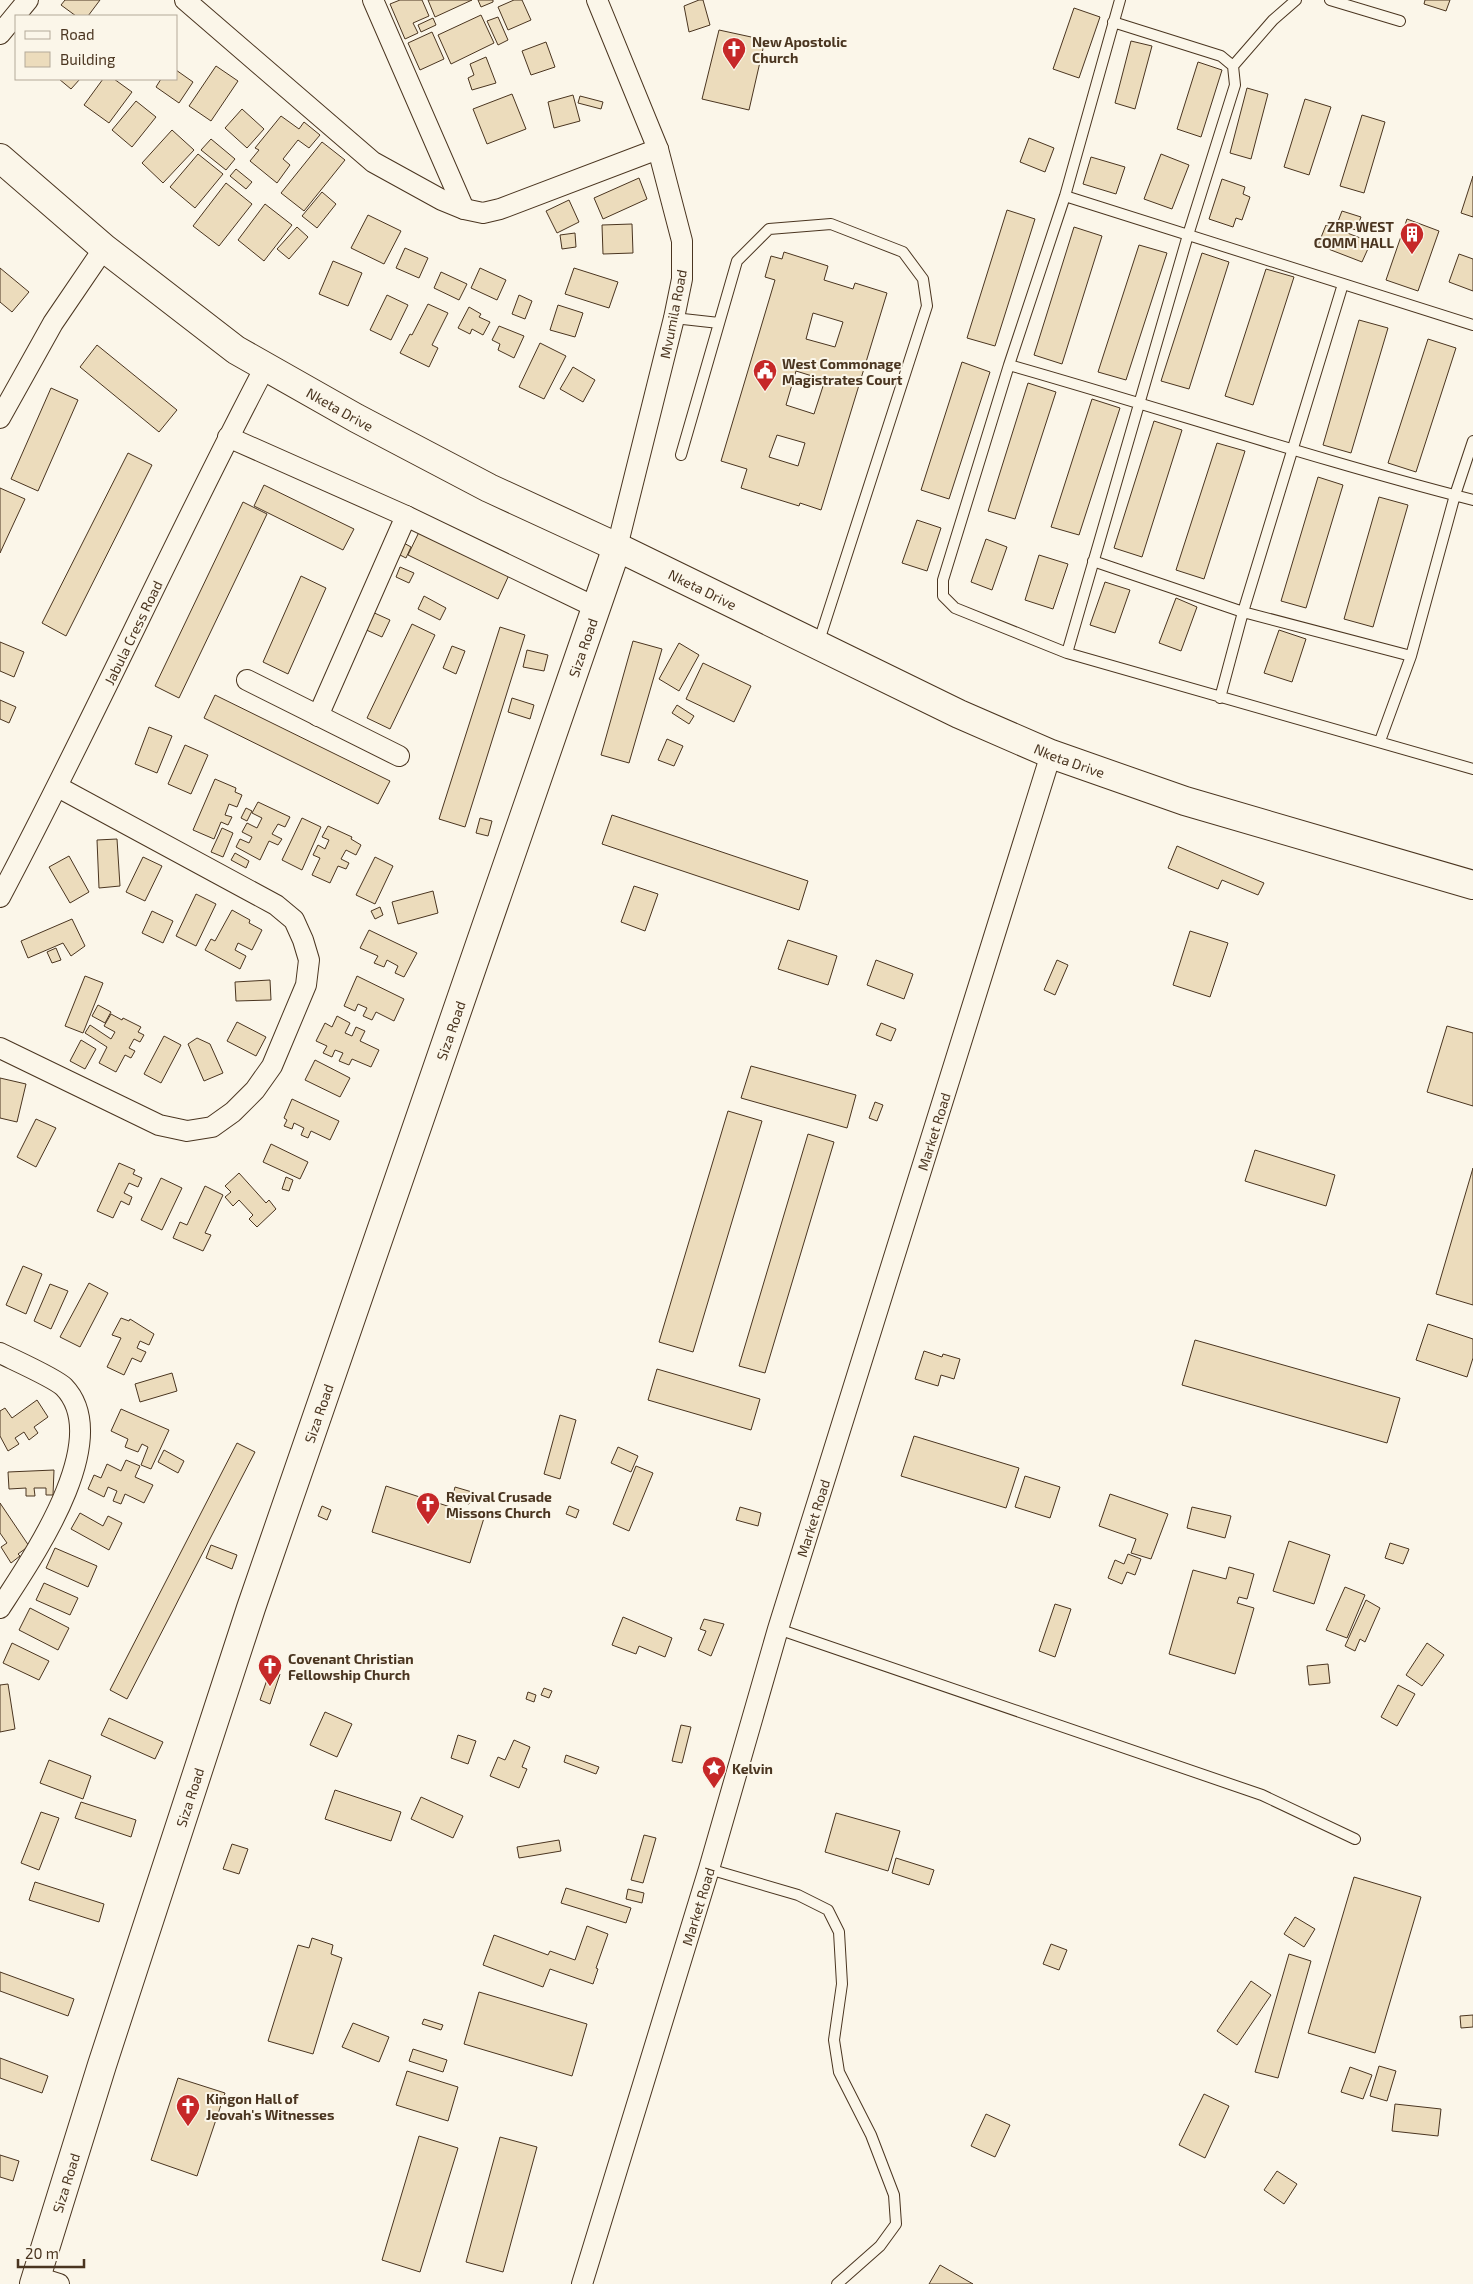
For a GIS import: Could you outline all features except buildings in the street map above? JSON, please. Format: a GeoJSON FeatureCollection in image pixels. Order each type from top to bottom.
{"type":"FeatureCollection","features":[{"type":"Feature","properties":{"kind":"street"},"geometry":{"type":"LineString","coordinates":[[16,15],[28,0]]}},
{"type":"Feature","properties":{"kind":"street"},"geometry":{"type":"LineString","coordinates":[[185,0],[373,162],[442,200],[464,209],[484,213],[500,209],[658,148]]}},
{"type":"Feature","properties":{"kind":"street"},"geometry":{"type":"LineString","coordinates":[[374,0],[464,209]]}},
{"type":"Feature","properties":{"kind":"street","name":"Mvumila Road"},"geometry":{"type":"LineString","coordinates":[[597,0],[658,148],[682,241],[682,280],[674,318],[617,547]]}},
{"type":"Feature","properties":{"kind":"street"},"geometry":{"type":"LineString","coordinates":[[0,34],[15,16]]}},
{"type":"Feature","properties":{"kind":"street","name":"Nketa Drive"},"geometry":{"type":"LineString","coordinates":[[0,158],[104,248],[236,350],[356,418],[489,488],[617,547],[959,714],[1051,754],[1185,802],[1473,885]]}},
{"type":"Feature","properties":{"kind":"street"},"geometry":{"type":"LineString","coordinates":[[0,418],[53,323],[104,248]]}},
{"type":"Feature","properties":{"kind":"street","name":"Jabula Cress Road"},"geometry":{"type":"LineString","coordinates":[[0,897],[58,788],[228,437],[265,367]]}},
{"type":"Feature","properties":{"kind":"street"},"geometry":{"type":"LineString","coordinates":[[228,437],[406,516],[595,607]]}},
{"type":"Feature","properties":{"kind":"street"},"geometry":{"type":"LineString","coordinates":[[318,716],[406,516]]}},
{"type":"Feature","properties":{"kind":"street","name":"Siza Road"},"geometry":{"type":"LineString","coordinates":[[43,2282],[102,2065],[251,1608],[617,547]]}},
{"type":"Feature","properties":{"kind":"street"},"geometry":{"type":"LineString","coordinates":[[247,680],[399,756]]}},
{"type":"Feature","properties":{"kind":"street","name":"Market Road"},"geometry":{"type":"LineString","coordinates":[[582,2284],[709,1870],[778,1629],[1051,754]]}},
{"type":"Feature","properties":{"kind":"street"},"geometry":{"type":"LineString","coordinates":[[0,1048],[159,1125],[188,1131],[212,1127],[233,1112],[255,1090],[272,1066],[306,985],[309,960],[303,940],[294,920],[276,905],[58,788]]}},
{"type":"Feature","properties":{"kind":"street"},"geometry":{"type":"LineString","coordinates":[[0,1353],[63,1386],[73,1398],[79,1411],[81,1435],[78,1456],[70,1485],[26,1569],[0,1608]]}},
{"type":"Feature","properties":{"kind":"lane"},"geometry":{"type":"LineString","coordinates":[[1120,0],[1064,196],[1009,365],[943,580],[943,596],[955,608],[1067,653],[1473,769]]}},
{"type":"Feature","properties":{"kind":"lane"},"geometry":{"type":"LineString","coordinates":[[1233,66],[1273,20],[1296,0]]}},
{"type":"Feature","properties":{"kind":"lane"},"geometry":{"type":"LineString","coordinates":[[1330,0],[1400,21]]}},
{"type":"Feature","properties":{"kind":"lane"},"geometry":{"type":"LineString","coordinates":[[1067,653],[1188,235],[1235,85],[1233,66],[1221,56],[1113,22]]}},
{"type":"Feature","properties":{"kind":"lane"},"geometry":{"type":"LineString","coordinates":[[1064,196],[1473,325]]}},
{"type":"Feature","properties":{"kind":"lane"},"geometry":{"type":"LineString","coordinates":[[681,455],[737,261],[769,229],[831,224],[903,252],[923,279],[927,306],[818,645]]}},
{"type":"Feature","properties":{"kind":"lane"},"geometry":{"type":"LineString","coordinates":[[1220,698],[1243,612],[1294,450],[1343,284]]}},
{"type":"Feature","properties":{"kind":"lane"},"geometry":{"type":"LineString","coordinates":[[674,318],[719,323]]}},
{"type":"Feature","properties":{"kind":"lane"},"geometry":{"type":"LineString","coordinates":[[1009,365],[1140,402],[1294,450],[1473,500]]}},
{"type":"Feature","properties":{"kind":"lane"},"geometry":{"type":"LineString","coordinates":[[1380,741],[1411,656],[1454,495],[1473,441]]}},
{"type":"Feature","properties":{"kind":"lane"},"geometry":{"type":"LineString","coordinates":[[1093,561],[1243,612],[1411,656]]}},
{"type":"Feature","properties":{"kind":"lane"},"geometry":{"type":"LineString","coordinates":[[778,1629],[1262,1795],[1355,1839]]}},
{"type":"Feature","properties":{"kind":"lane"},"geometry":{"type":"LineString","coordinates":[[709,1870],[798,1895],[828,1910],[839,1932],[842,1984],[834,2040],[839,2072],[875,2143],[894,2196],[896,2224],[880,2246],[837,2284]]}},
{"type":"Feature","properties":{"kind":"place","name":"New Apostolic Church"},"geometry":{"type":"Point","coordinates":[734,70]}},
{"type":"Feature","properties":{"kind":"place","name":"ZRP WEST COMM HALL"},"geometry":{"type":"Point","coordinates":[1412,255]}},
{"type":"Feature","properties":{"kind":"place","name":"West Commonage Magistrates Court"},"geometry":{"type":"Point","coordinates":[765,392]}},
{"type":"Feature","properties":{"kind":"place","name":"Revival Crusade Missons Church"},"geometry":{"type":"Point","coordinates":[428,1525]}},
{"type":"Feature","properties":{"kind":"place","name":"Covenant Christian Fellowship Church"},"geometry":{"type":"Point","coordinates":[270,1687]}},
{"type":"Feature","properties":{"kind":"place","name":"Kelvin"},"geometry":{"type":"Point","coordinates":[714,1789]}},
{"type":"Feature","properties":{"kind":"place","name":"Kingon Hall of Jeovah's Witnesses"},"geometry":{"type":"Point","coordinates":[188,2127]}}]}
